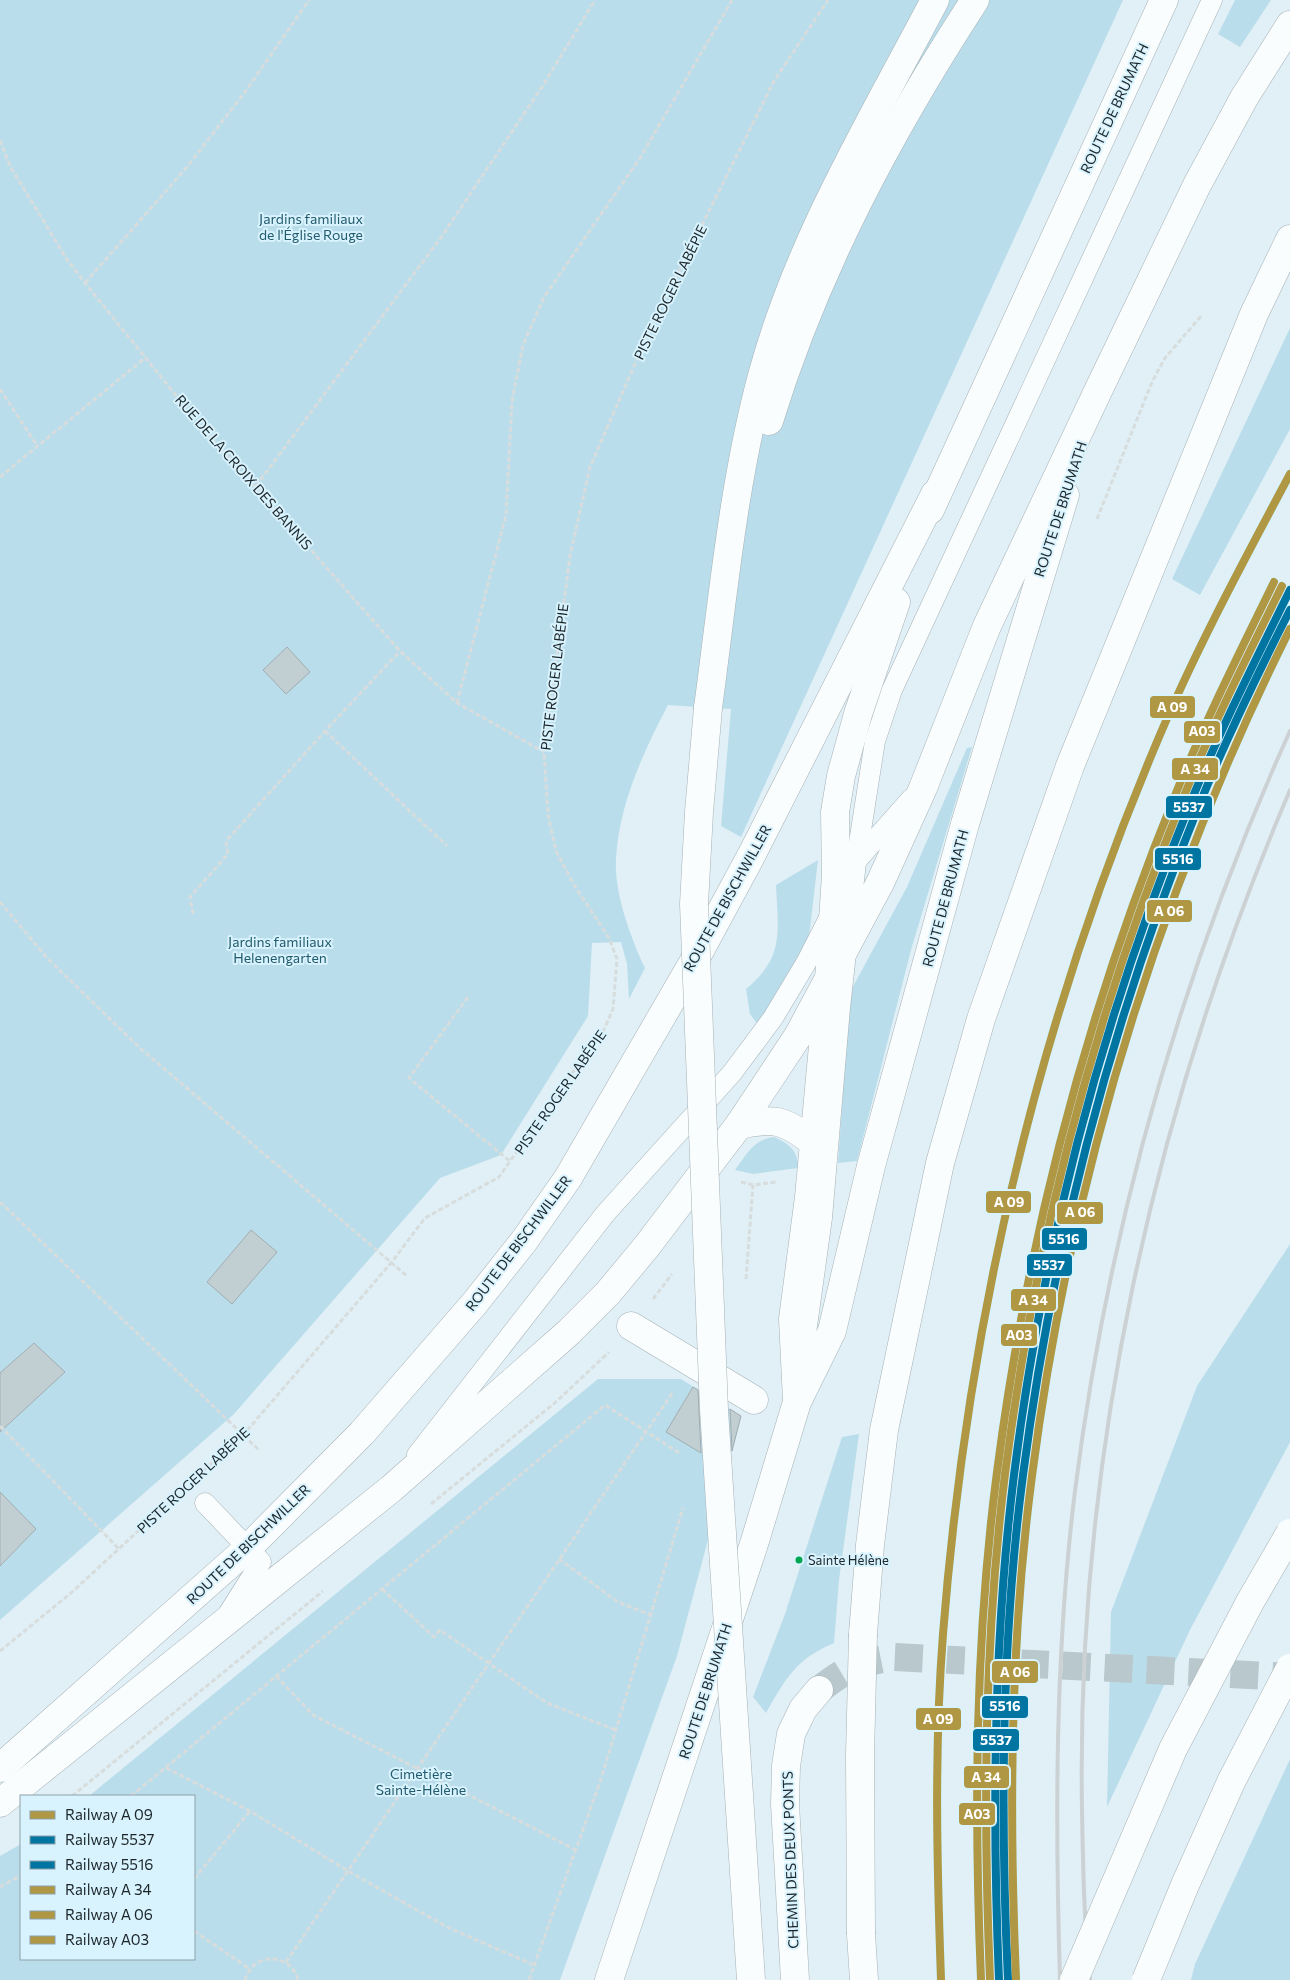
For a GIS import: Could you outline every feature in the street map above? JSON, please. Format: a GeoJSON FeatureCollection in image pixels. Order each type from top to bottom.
{"type":"FeatureCollection","features":[{"type":"Feature","properties":{"kind":"main road"},"geometry":{"type":"LineString","coordinates":[[752,1980],[714,1410],[694,904],[699,812],[708,708],[727,557],[741,473],[762,376],[792,287],[831,196],[936,0]]}},
{"type":"Feature","properties":{"kind":"main road"},"geometry":{"type":"LineString","coordinates":[[717,639],[752,477],[780,383],[813,295],[855,206],[950,37],[974,0]]}},
{"type":"Feature","properties":{"kind":"main road","name":"ROUTE DE BRUMATH"},"geometry":{"type":"LineString","coordinates":[[797,1402],[793,1319],[809,1197],[829,980],[836,875],[835,812],[841,776],[858,714],[935,494],[1164,0]]}},
{"type":"Feature","properties":{"kind":"main road","name":"ROUTE DE BRUMATH"},"geometry":{"type":"LineString","coordinates":[[829,980],[880,883],[924,784],[987,626],[1197,185],[1244,98],[1290,25]]}},
{"type":"Feature","properties":{"kind":"main road"},"geometry":{"type":"LineString","coordinates":[[864,1980],[861,1934],[860,1755],[863,1634],[870,1545],[884,1430],[940,1164],[981,1019],[1070,766],[1250,323],[1290,240]]}},
{"type":"Feature","properties":{"kind":"main road","name":"ROUTE DE BRUMATH"},"geometry":{"type":"LineString","coordinates":[[609,1980],[754,1544],[797,1402],[832,1331],[871,1166],[965,824],[1030,604],[1097,393]]}},
{"type":"Feature","properties":{"kind":"main road","name":"ROUTE DE BISCHWILLER"},"geometry":{"type":"LineString","coordinates":[[0,1768],[248,1548],[362,1434],[474,1304],[524,1241],[568,1178],[698,954],[751,856],[935,494]]}},
{"type":"Feature","properties":{"kind":"main road"},"geometry":{"type":"LineString","coordinates":[[0,1803],[392,1488],[569,1332],[608,1293],[648,1246],[739,1125],[798,1036],[829,980]]}},
{"type":"Feature","properties":{"kind":"main road"},"geometry":{"type":"LineString","coordinates":[[739,1125],[763,1119],[784,1123],[813,1142]]}},
{"type":"Feature","properties":{"kind":"main road"},"geometry":{"type":"LineString","coordinates":[[631,1326],[754,1400]]}},
{"type":"Feature","properties":{"kind":"main road"},"geometry":{"type":"LineString","coordinates":[[1074,1980],[1174,1749],[1250,1602],[1290,1533]]}},
{"type":"Feature","properties":{"kind":"main road"},"geometry":{"type":"LineString","coordinates":[[1146,1980],[1185,1885],[1232,1782],[1290,1668]]}},
{"type":"Feature","properties":{"kind":"main road","name":"CHEMIN DES DEUX PONTS"},"geometry":{"type":"LineString","coordinates":[[795,1980],[785,1804],[786,1766],[790,1734],[803,1709],[819,1690]]}},
{"type":"Feature","properties":{"kind":"lane"},"geometry":{"type":"LineString","coordinates":[[797,1402],[822,1218],[846,948],[856,862],[875,741],[892,690],[1212,0]]}},
{"type":"Feature","properties":{"kind":"lane"},"geometry":{"type":"LineString","coordinates":[[392,1488],[604,1214],[732,1073],[773,1018],[806,963],[856,862],[924,784]]}},
{"type":"Feature","properties":{"kind":"lane"},"geometry":{"type":"LineString","coordinates":[[205,1503],[261,1562],[217,1630]]}},
{"type":"Feature","properties":{"kind":"path"},"geometry":{"type":"LineString","coordinates":[[85,283],[187,167],[245,92],[309,0]]}},
{"type":"Feature","properties":{"kind":"path"},"geometry":{"type":"LineString","coordinates":[[256,486],[442,236],[542,87],[595,0]]}},
{"type":"Feature","properties":{"kind":"path"},"geometry":{"type":"LineString","coordinates":[[457,703],[506,515],[512,401],[523,345],[544,297],[640,158],[732,0]]}},
{"type":"Feature","properties":{"kind":"path","name":"PISTE ROGER LABÉPIE"},"geometry":{"type":"LineString","coordinates":[[201,1473],[244,1434],[391,1262],[425,1218],[499,1177],[602,1034],[613,1009],[617,959],[609,938],[574,885],[556,851],[548,814],[544,752],[570,556],[590,467],[652,325],[774,81],[828,0]]}},
{"type":"Feature","properties":{"kind":"path","name":"RUE DE LA CROIX DES BANNIS"},"geometry":{"type":"LineString","coordinates":[[0,140],[10,166],[66,258],[85,283],[195,419],[400,651],[457,703],[544,752]]}},
{"type":"Feature","properties":{"kind":"path"},"geometry":{"type":"LineString","coordinates":[[0,477],[146,357]]}},
{"type":"Feature","properties":{"kind":"path"},"geometry":{"type":"LineString","coordinates":[[0,388],[38,447]]}},
{"type":"Feature","properties":{"kind":"path"},"geometry":{"type":"LineString","coordinates":[[193,914],[190,897],[228,854],[226,842],[325,731],[400,651]]}},
{"type":"Feature","properties":{"kind":"path"},"geometry":{"type":"LineString","coordinates":[[325,731],[447,846]]}},
{"type":"Feature","properties":{"kind":"path"},"geometry":{"type":"LineString","coordinates":[[0,902],[47,958],[141,1048],[407,1276]]}},
{"type":"Feature","properties":{"kind":"path"},"geometry":{"type":"LineString","coordinates":[[468,997],[410,1078],[511,1162]]}},
{"type":"Feature","properties":{"kind":"path"},"geometry":{"type":"LineString","coordinates":[[0,1202],[259,1450]]}},
{"type":"Feature","properties":{"kind":"path"},"geometry":{"type":"LineString","coordinates":[[286,1962],[676,1386]]}},
{"type":"Feature","properties":{"kind":"path"},"geometry":{"type":"LineString","coordinates":[[132,1795],[605,1405],[682,1455]]}},
{"type":"Feature","properties":{"kind":"path"},"geometry":{"type":"LineString","coordinates":[[0,1426],[119,1549]]}},
{"type":"Feature","properties":{"kind":"path","name":"PISTE ROGER LABÉPIE"},"geometry":{"type":"LineString","coordinates":[[0,1651],[71,1593],[180,1492]]}},
{"type":"Feature","properties":{"kind":"path"},"geometry":{"type":"LineString","coordinates":[[529,1980],[576,1850],[616,1730],[685,1502]]}},
{"type":"Feature","properties":{"kind":"path"},"geometry":{"type":"LineString","coordinates":[[560,1559],[618,1602],[651,1615]]}},
{"type":"Feature","properties":{"kind":"path"},"geometry":{"type":"LineString","coordinates":[[382,1589],[434,1637],[440,1630],[547,1703],[616,1730]]}},
{"type":"Feature","properties":{"kind":"path"},"geometry":{"type":"LineString","coordinates":[[276,1676],[313,1715],[416,1770],[576,1850]]}},
{"type":"Feature","properties":{"kind":"path"},"geometry":{"type":"LineString","coordinates":[[166,1768],[250,1811],[348,1871],[448,1927],[534,1966]]}},
{"type":"Feature","properties":{"kind":"path"},"geometry":{"type":"LineString","coordinates":[[195,1877],[250,1811]]}},
{"type":"Feature","properties":{"kind":"path"},"geometry":{"type":"LineString","coordinates":[[0,1887],[20,1876]]}},
{"type":"Feature","properties":{"kind":"path"},"geometry":{"type":"LineString","coordinates":[[195,1932],[250,1969]]}},
{"type":"Feature","properties":{"kind":"path"},"geometry":{"type":"LineString","coordinates":[[246,1980],[250,1969],[270,1958],[286,1962],[292,1967],[298,1980]]}},
{"type":"Feature","properties":{"kind":"green space"},"geometry":{"type":"Polygon","coordinates":[[[0,0],[1123,0],[741,837],[721,826],[731,709],[668,705],[659,723],[634,779],[627,799],[618,839],[616,872],[621,901],[634,943],[645,968],[629,999],[627,964],[621,942],[592,943],[588,1016],[501,1155],[440,1178],[234,1414],[0,1620],[0,0]]]}},
{"type":"Feature","properties":{"kind":"green space"},"geometry":{"type":"Polygon","coordinates":[[[1235,0],[1271,0],[1240,47],[1218,34],[1235,0]]]}},
{"type":"Feature","properties":{"kind":"green space"},"geometry":{"type":"Polygon","coordinates":[[[1290,328],[1290,429],[1200,595],[1172,579],[1290,328]]]}},
{"type":"Feature","properties":{"kind":"green space"},"geometry":{"type":"Polygon","coordinates":[[[972,747],[911,950],[857,1161],[838,1163],[850,992],[907,887],[967,748],[972,747]]]}},
{"type":"Feature","properties":{"kind":"green space"},"geometry":{"type":"Polygon","coordinates":[[[818,860],[809,937],[758,1025],[750,1014],[746,989],[759,977],[773,954],[778,930],[776,885],[818,860]]]}},
{"type":"Feature","properties":{"kind":"green space"},"geometry":{"type":"Polygon","coordinates":[[[774,1137],[792,1148],[797,1157],[798,1168],[753,1174],[735,1170],[756,1144],[767,1138],[774,1137]]]}},
{"type":"Feature","properties":{"kind":"green space"},"geometry":{"type":"Polygon","coordinates":[[[1290,1244],[1290,1442],[1190,1630],[1107,1807],[1111,1612],[1197,1386],[1290,1244]]]}},
{"type":"Feature","properties":{"kind":"green space","name":"Cimetière Sainte-Hélène"},"geometry":{"type":"Polygon","coordinates":[[[598,1379],[681,1379],[741,1416],[677,1656],[560,1980],[0,1980],[0,1856],[20,1845],[20,1960],[195,1960],[195,1795],[90,1795],[598,1379]]]}},
{"type":"Feature","properties":{"kind":"green space"},"geometry":{"type":"Polygon","coordinates":[[[859,1434],[839,1580],[834,1643],[810,1656],[793,1671],[766,1713],[753,1697],[785,1614],[842,1437],[859,1434]]]}},
{"type":"Feature","properties":{"kind":"green space"},"geometry":{"type":"Polygon","coordinates":[[[1290,1759],[1290,1980],[1191,1980],[1195,1964],[1290,1759]]]}},
{"type":"Feature","properties":{"kind":"building"},"geometry":{"type":"Polygon","coordinates":[[[287,647],[310,672],[286,694],[263,670],[287,647]]]}},
{"type":"Feature","properties":{"kind":"building"},"geometry":{"type":"Polygon","coordinates":[[[251,1230],[277,1252],[232,1304],[207,1282],[251,1230]]]}},
{"type":"Feature","properties":{"kind":"building"},"geometry":{"type":"Polygon","coordinates":[[[34,1343],[65,1372],[0,1432],[0,1373],[34,1343]]]}},
{"type":"Feature","properties":{"kind":"building"},"geometry":{"type":"Polygon","coordinates":[[[693,1387],[698,1390],[701,1453],[666,1432],[693,1387]]]}},
{"type":"Feature","properties":{"kind":"building"},"geometry":{"type":"Polygon","coordinates":[[[730,1409],[741,1416],[732,1451],[730,1409]]]}},
{"type":"Feature","properties":{"kind":"building"},"geometry":{"type":"Polygon","coordinates":[[[0,1492],[36,1529],[0,1566],[0,1492]]]}},
{"type":"Feature","properties":{"kind":"tunnel"},"geometry":{"type":"LineString","coordinates":[[819,1690],[845,1672],[863,1664],[894,1657],[1290,1677]]}},
{"type":"Feature","properties":{"kind":"railway"},"geometry":{"type":"LineString","coordinates":[[1060,1980],[1057,1858],[1060,1674],[1068,1552],[1089,1393],[1107,1296],[1129,1199],[1154,1103],[1183,1008],[1215,915],[1251,822],[1290,731]]}},
{"type":"Feature","properties":{"kind":"railway"},"geometry":{"type":"LineString","coordinates":[[1090,1980],[1085,1916],[1082,1809],[1084,1678],[1093,1547],[1109,1417],[1132,1289],[1162,1161],[1199,1035],[1241,912],[1290,790]]}},
{"type":"Feature","properties":{"kind":"transit line"},"geometry":{"type":"LineString","coordinates":[[941,1980],[937,1764],[943,1634],[954,1520],[969,1406],[989,1294],[1013,1183],[1041,1073],[1074,964],[1112,856],[1154,749],[1185,679],[1236,576],[1290,474]]}},
{"type":"Feature","properties":{"kind":"transit line"},"geometry":{"type":"LineString","coordinates":[[990,1980],[986,1853],[987,1726],[989,1663],[998,1537],[1018,1387],[1051,1214],[1096,1044],[1152,878],[1195,769],[1282,586]]}},
{"type":"Feature","properties":{"kind":"transit line"},"geometry":{"type":"LineString","coordinates":[[1016,1979],[1012,1790],[1015,1664],[1019,1601],[1032,1476],[1049,1366],[1070,1257],[1095,1149],[1125,1042],[1160,937],[1199,832],[1242,730],[1290,629]]}},
{"type":"Feature","properties":{"kind":"rail line","name":"A03"},"geometry":{"type":"LineString","coordinates":[[981,1980],[977,1789],[980,1662],[984,1598],[997,1472],[1010,1385],[1043,1212],[1088,1042],[1144,875],[1187,766],[1274,582]]}},
{"type":"Feature","properties":{"kind":"rail line","name":"5537"},"geometry":{"type":"LineString","coordinates":[[999,1980],[995,1854],[998,1664],[1007,1538],[1014,1475],[1026,1388],[1042,1302],[1080,1131],[1131,963],[1160,881],[1203,772],[1290,590]]}},
{"type":"Feature","properties":{"kind":"rail line","name":"5516"},"geometry":{"type":"LineString","coordinates":[[1008,1980],[1003,1790],[1006,1664],[1010,1601],[1023,1475],[1051,1303],[1090,1133],[1113,1049],[1139,966],[1168,884],[1210,778],[1243,705],[1290,610]]}},
{"type":"Feature","properties":{"kind":"place","name":"Sainte Hélène"},"geometry":{"type":"Point","coordinates":[799,1560]}},
{"type":"Feature","properties":{"kind":"park label","name":"Jardins familiaux de l'Église Rouge"},"geometry":{"type":"Point","coordinates":[311,226]}},
{"type":"Feature","properties":{"kind":"park label","name":"Jardins familiaux Helenengarten"},"geometry":{"type":"Point","coordinates":[280,950]}}]}
